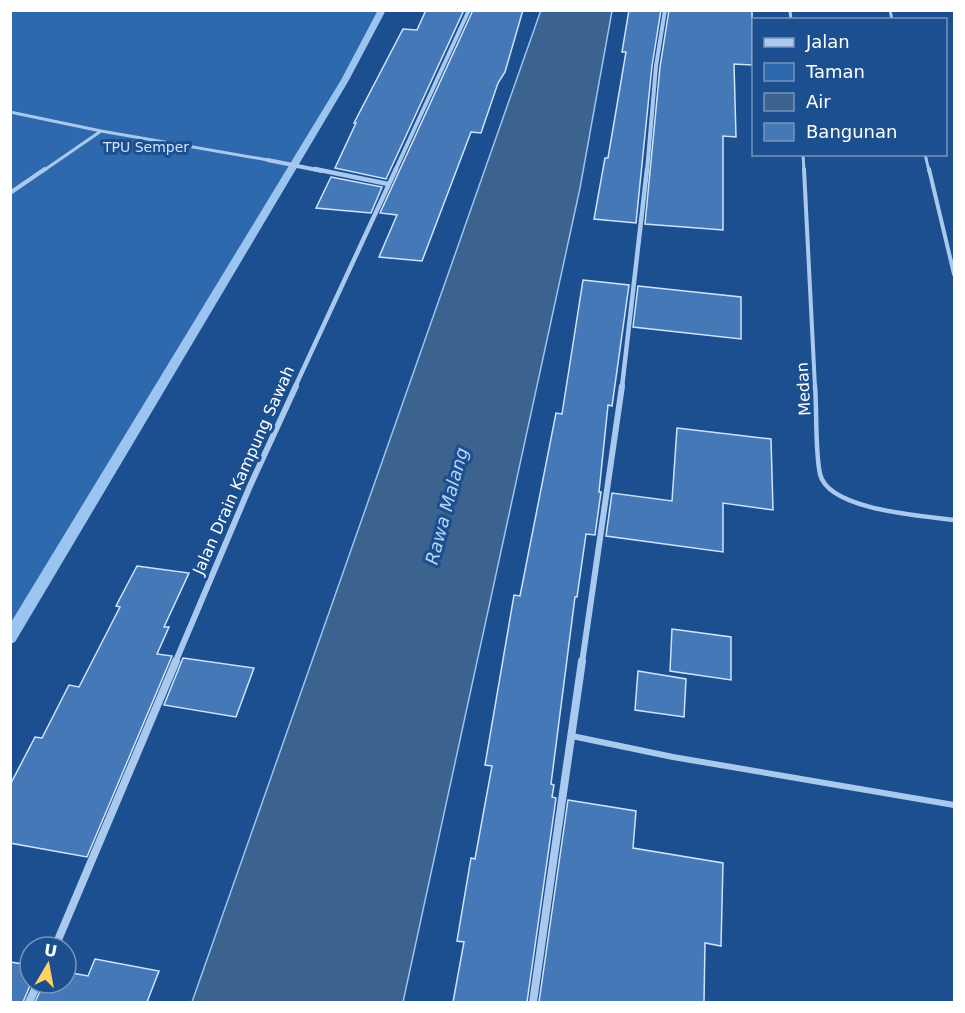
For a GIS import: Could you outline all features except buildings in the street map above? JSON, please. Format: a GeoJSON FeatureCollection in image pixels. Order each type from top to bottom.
{"type":"FeatureCollection","features":[{"type":"Feature","properties":{"kind":"street","name":"Jalan Drain Kampung Sawah"},"geometry":{"type":"LineString","coordinates":[[61,935],[250,486],[469,10]]}},
{"type":"Feature","properties":{"kind":"street"},"geometry":{"type":"LineString","coordinates":[[533,1002],[626,360],[644,206],[656,66],[665,10]]}},
{"type":"Feature","properties":{"kind":"street"},"geometry":{"type":"LineString","coordinates":[[268,160],[388,183]]}},
{"type":"Feature","properties":{"kind":"lane"},"geometry":{"type":"LineString","coordinates":[[10,112],[101,131],[268,160]]}},
{"type":"Feature","properties":{"kind":"lane"},"geometry":{"type":"LineString","coordinates":[[10,193],[101,131]]}},
{"type":"Feature","properties":{"kind":"lane","name":"Medan"},"geometry":{"type":"LineString","coordinates":[[803,156],[820,476],[836,495],[870,508],[954,520]]}},
{"type":"Feature","properties":{"kind":"lane"},"geometry":{"type":"LineString","coordinates":[[925,156],[954,274]]}},
{"type":"Feature","properties":{"kind":"lane"},"geometry":{"type":"LineString","coordinates":[[572,736],[674,757],[954,805]]}},
{"type":"Feature","properties":{"kind":"green space","name":"TPU Semper"},"geometry":{"type":"Polygon","coordinates":[[[11,11],[382,11],[345,80],[11,638],[11,11]]]}},
{"type":"Feature","properties":{"kind":"water","name":"Rawa Malang"},"geometry":{"type":"Polygon","coordinates":[[[541,10],[612,11],[580,188],[403,1002],[192,1002],[541,10]]]}},
{"type":"Feature","properties":{"kind":"waterway"},"geometry":{"type":"LineString","coordinates":[[10,638],[345,80],[382,10]]}}]}
